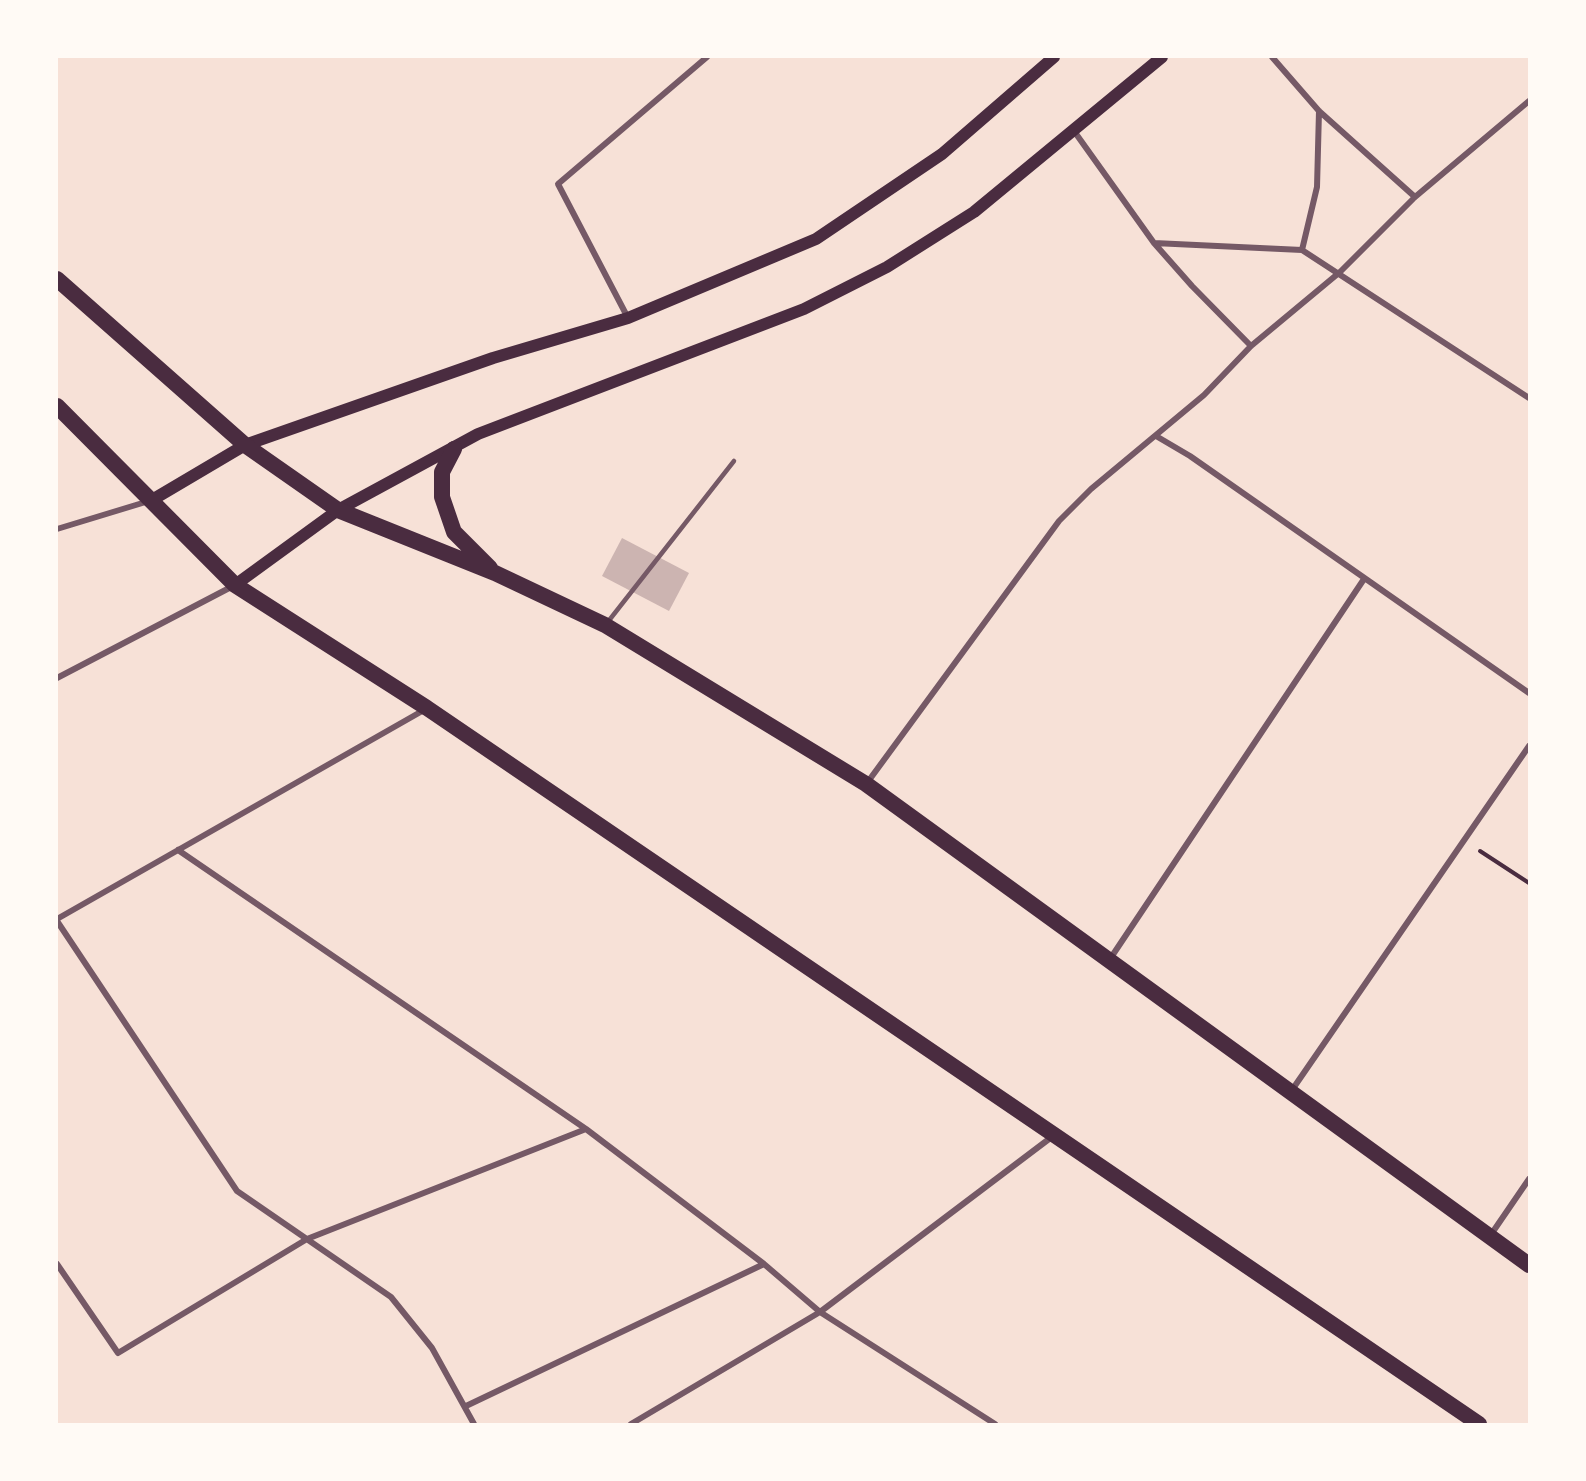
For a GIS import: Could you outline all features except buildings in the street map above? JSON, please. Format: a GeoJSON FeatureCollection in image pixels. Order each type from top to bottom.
{"type":"FeatureCollection","features":[{"type":"Feature","properties":{"kind":"highway"},"geometry":{"type":"LineString","coordinates":[[57,279],[245,445],[338,510],[495,573],[605,625],[866,784],[1529,1265]]}},
{"type":"Feature","properties":{"kind":"highway"},"geometry":{"type":"LineString","coordinates":[[57,406],[235,585],[428,708],[1479,1424]]}},
{"type":"Feature","properties":{"kind":"highway"},"geometry":{"type":"LineString","coordinates":[[454,449],[442,472],[442,497],[454,532],[495,573]]}},
{"type":"Feature","properties":{"kind":"main road"},"geometry":{"type":"LineString","coordinates":[[152,500],[245,445],[493,358],[628,318],[816,239],[942,154],[1054,57]]}},
{"type":"Feature","properties":{"kind":"main road"},"geometry":{"type":"LineString","coordinates":[[235,585],[338,510],[478,434],[804,309],[876,272],[974,212],[1074,131],[1157,58]]}},
{"type":"Feature","properties":{"kind":"street"},"geometry":{"type":"LineString","coordinates":[[628,318],[558,184],[707,57]]}},
{"type":"Feature","properties":{"kind":"street"},"geometry":{"type":"LineString","coordinates":[[1272,57],[1318,111],[1415,197]]}},
{"type":"Feature","properties":{"kind":"street"},"geometry":{"type":"LineString","coordinates":[[866,784],[1059,521],[1091,489],[1204,395],[1251,346],[1340,272],[1415,197],[1529,101]]}},
{"type":"Feature","properties":{"kind":"street"},"geometry":{"type":"LineString","coordinates":[[1302,250],[1317,187],[1318,111]]}},
{"type":"Feature","properties":{"kind":"street"},"geometry":{"type":"LineString","coordinates":[[1074,131],[1155,243],[1192,286],[1251,346]]}},
{"type":"Feature","properties":{"kind":"street"},"geometry":{"type":"LineString","coordinates":[[1155,243],[1302,250],[1340,272],[1529,398]]}},
{"type":"Feature","properties":{"kind":"street"},"geometry":{"type":"LineString","coordinates":[[1156,436],[1190,456],[1529,693]]}},
{"type":"Feature","properties":{"kind":"street"},"geometry":{"type":"LineString","coordinates":[[57,529],[152,500]]}},
{"type":"Feature","properties":{"kind":"street"},"geometry":{"type":"LineString","coordinates":[[1110,959],[1364,579]]}},
{"type":"Feature","properties":{"kind":"street"},"geometry":{"type":"LineString","coordinates":[[57,678],[235,585]]}},
{"type":"Feature","properties":{"kind":"street"},"geometry":{"type":"LineString","coordinates":[[428,708],[57,920],[237,1191],[391,1297],[432,1348],[474,1424]]}},
{"type":"Feature","properties":{"kind":"street"},"geometry":{"type":"LineString","coordinates":[[1291,1091],[1529,746]]}},
{"type":"Feature","properties":{"kind":"street"},"geometry":{"type":"LineString","coordinates":[[178,850],[586,1129],[764,1264],[820,1312],[995,1424]]}},
{"type":"Feature","properties":{"kind":"street"},"geometry":{"type":"LineString","coordinates":[[57,1264],[118,1353],[307,1239],[586,1129]]}},
{"type":"Feature","properties":{"kind":"street"},"geometry":{"type":"LineString","coordinates":[[631,1424],[820,1312],[1056,1134]]}},
{"type":"Feature","properties":{"kind":"street"},"geometry":{"type":"LineString","coordinates":[[1490,1236],[1529,1179]]}},
{"type":"Feature","properties":{"kind":"street"},"geometry":{"type":"LineString","coordinates":[[466,1406],[764,1264]]}},
{"type":"Feature","properties":{"kind":"lane"},"geometry":{"type":"LineString","coordinates":[[605,625],[715,489],[734,461]]}},
{"type":"Feature","properties":{"kind":"path"},"geometry":{"type":"LineString","coordinates":[[1464,840],[1529,883]]}}]}
